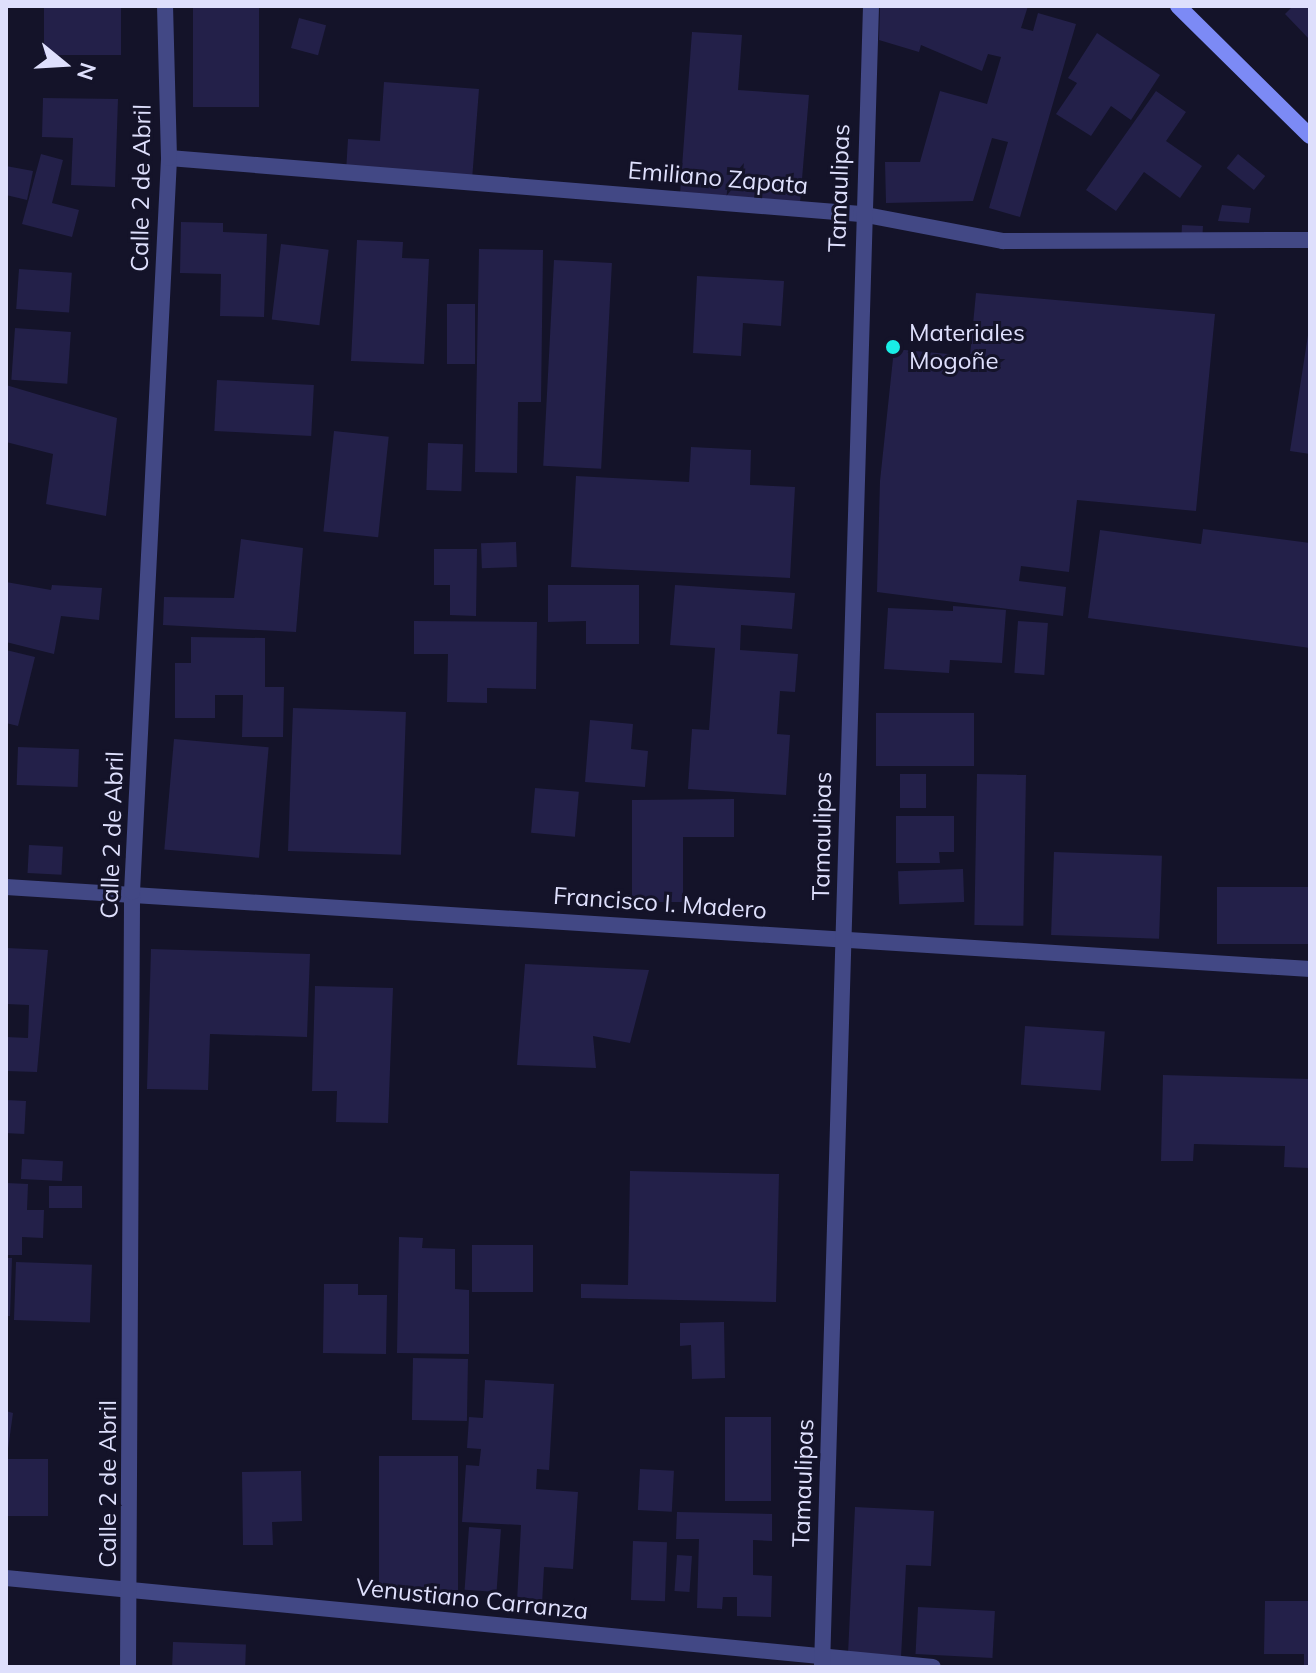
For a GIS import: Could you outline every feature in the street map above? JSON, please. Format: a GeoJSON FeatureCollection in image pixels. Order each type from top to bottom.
{"type":"FeatureCollection","features":[{"type":"Feature","properties":{"kind":"main road"},"geometry":{"type":"LineString","coordinates":[[1178,6],[1310,136]]}},
{"type":"Feature","properties":{"kind":"street","name":"Calle 2 de Abril"},"geometry":{"type":"LineString","coordinates":[[128,1667],[132,1590],[132,892],[169,158],[165,6]]}},
{"type":"Feature","properties":{"kind":"street","name":"Tamaulipas"},"geometry":{"type":"LineString","coordinates":[[822,1663],[844,939],[861,214],[871,6]]}},
{"type":"Feature","properties":{"kind":"street","name":"Emiliano Zapata"},"geometry":{"type":"LineString","coordinates":[[169,158],[861,214],[1003,241],[1310,240]]}},
{"type":"Feature","properties":{"kind":"street","name":"Francisco I. Madero"},"geometry":{"type":"LineString","coordinates":[[6,887],[132,892],[1310,969]]}},
{"type":"Feature","properties":{"kind":"street","name":"Venustiano Carranza"},"geometry":{"type":"LineString","coordinates":[[6,1578],[822,1663],[933,1667]]}},
{"type":"Feature","properties":{"kind":"building"},"geometry":{"type":"Polygon","coordinates":[[[44,6],[121,6],[121,55],[44,55],[44,6]]]}},
{"type":"Feature","properties":{"kind":"building"},"geometry":{"type":"Polygon","coordinates":[[[193,6],[259,6],[259,107],[193,107],[193,6]]]}},
{"type":"Feature","properties":{"kind":"building"},"geometry":{"type":"Polygon","coordinates":[[[880,6],[1028,6],[1021,28],[1033,31],[1038,13],[1076,24],[1020,217],[989,208],[1008,142],[992,138],[973,201],[886,203],[885,162],[920,162],[940,91],[987,104],[1001,57],[988,54],[982,71],[921,45],[919,52],[879,40],[880,6]]]}},
{"type":"Feature","properties":{"kind":"building"},"geometry":{"type":"Polygon","coordinates":[[[1293,6],[1310,6],[1310,40],[1285,14],[1293,6]]]}},
{"type":"Feature","properties":{"kind":"building"},"geometry":{"type":"Polygon","coordinates":[[[299,18],[326,25],[318,55],[291,48],[299,18]]]}},
{"type":"Feature","properties":{"kind":"building"},"geometry":{"type":"Polygon","coordinates":[[[692,32],[742,35],[738,90],[809,95],[800,203],[680,194],[692,32]]]}},
{"type":"Feature","properties":{"kind":"building"},"geometry":{"type":"Polygon","coordinates":[[[1097,33],[1160,75],[1131,120],[1111,106],[1091,136],[1056,114],[1077,83],[1068,78],[1097,33]]]}},
{"type":"Feature","properties":{"kind":"building"},"geometry":{"type":"Polygon","coordinates":[[[384,82],[479,89],[472,180],[346,172],[348,139],[380,141],[384,82]]]}},
{"type":"Feature","properties":{"kind":"building"},"geometry":{"type":"Polygon","coordinates":[[[1156,91],[1186,112],[1166,141],[1202,166],[1180,198],[1144,172],[1116,211],[1086,190],[1156,91]]]}},
{"type":"Feature","properties":{"kind":"building"},"geometry":{"type":"Polygon","coordinates":[[[43,98],[118,99],[115,187],[71,185],[73,138],[42,137],[43,98]]]}},
{"type":"Feature","properties":{"kind":"building"},"geometry":{"type":"Polygon","coordinates":[[[41,154],[63,160],[52,203],[79,210],[72,237],[22,224],[41,154]]]}},
{"type":"Feature","properties":{"kind":"building"},"geometry":{"type":"Polygon","coordinates":[[[1238,154],[1265,176],[1254,190],[1227,168],[1238,154]]]}},
{"type":"Feature","properties":{"kind":"building"},"geometry":{"type":"Polygon","coordinates":[[[6,166],[33,171],[27,200],[6,195],[6,166]]]}},
{"type":"Feature","properties":{"kind":"building"},"geometry":{"type":"Polygon","coordinates":[[[1222,205],[1251,208],[1249,223],[1218,221],[1222,205]]]}},
{"type":"Feature","properties":{"kind":"building"},"geometry":{"type":"Polygon","coordinates":[[[181,222],[223,223],[223,232],[267,234],[264,317],[220,316],[221,274],[180,273],[181,222]]]}},
{"type":"Feature","properties":{"kind":"building"},"geometry":{"type":"Polygon","coordinates":[[[1182,225],[1203,226],[1202,237],[1181,236],[1182,225]]]}},
{"type":"Feature","properties":{"kind":"building"},"geometry":{"type":"Polygon","coordinates":[[[357,240],[403,242],[402,258],[429,259],[424,364],[351,361],[357,240]]]}},
{"type":"Feature","properties":{"kind":"building"},"geometry":{"type":"Polygon","coordinates":[[[281,244],[329,250],[319,325],[272,319],[281,244]]]}},
{"type":"Feature","properties":{"kind":"building"},"geometry":{"type":"Polygon","coordinates":[[[479,249],[543,250],[541,402],[518,402],[517,473],[475,472],[479,249]]]}},
{"type":"Feature","properties":{"kind":"building"},"geometry":{"type":"Polygon","coordinates":[[[554,260],[612,263],[601,469],[543,466],[554,260]]]}},
{"type":"Feature","properties":{"kind":"building"},"geometry":{"type":"Polygon","coordinates":[[[19,269],[72,273],[69,313],[16,309],[19,269]]]}},
{"type":"Feature","properties":{"kind":"building"},"geometry":{"type":"Polygon","coordinates":[[[697,276],[784,281],[781,326],[743,323],[741,356],[693,353],[697,276]]]}},
{"type":"Feature","properties":{"kind":"building"},"geometry":{"type":"Polygon","coordinates":[[[976,293],[1215,314],[1196,511],[1077,500],[1069,572],[1021,566],[1019,581],[1066,587],[1063,616],[877,592],[880,481],[894,349],[970,356],[976,293]]]}},
{"type":"Feature","properties":{"kind":"building"},"geometry":{"type":"Polygon","coordinates":[[[447,304],[475,304],[475,364],[447,364],[447,304]]]}},
{"type":"Feature","properties":{"kind":"building"},"geometry":{"type":"Polygon","coordinates":[[[15,328],[71,332],[67,384],[11,380],[15,328]]]}},
{"type":"Feature","properties":{"kind":"building"},"geometry":{"type":"Polygon","coordinates":[[[1310,335],[1310,454],[1290,451],[1310,335]]]}},
{"type":"Feature","properties":{"kind":"building"},"geometry":{"type":"Polygon","coordinates":[[[217,380],[314,385],[311,436],[214,431],[217,380]]]}},
{"type":"Feature","properties":{"kind":"building"},"geometry":{"type":"Polygon","coordinates":[[[6,385],[117,418],[106,516],[46,504],[53,454],[6,442],[6,385]]]}},
{"type":"Feature","properties":{"kind":"building"},"geometry":{"type":"Polygon","coordinates":[[[334,431],[389,437],[378,537],[323,531],[334,431]]]}},
{"type":"Feature","properties":{"kind":"building"},"geometry":{"type":"Polygon","coordinates":[[[428,443],[463,444],[461,491],[426,490],[428,443]]]}},
{"type":"Feature","properties":{"kind":"building"},"geometry":{"type":"Polygon","coordinates":[[[691,447],[751,450],[750,485],[795,487],[790,578],[571,567],[576,476],[689,482],[691,447]]]}},
{"type":"Feature","properties":{"kind":"building"},"geometry":{"type":"Polygon","coordinates":[[[1203,529],[1310,543],[1310,648],[1088,618],[1100,530],[1201,544],[1203,529]]]}},
{"type":"Feature","properties":{"kind":"building"},"geometry":{"type":"Polygon","coordinates":[[[241,539],[303,548],[296,632],[163,625],[164,597],[234,598],[241,539]]]}},
{"type":"Feature","properties":{"kind":"building"},"geometry":{"type":"Polygon","coordinates":[[[516,542],[517,567],[482,568],[481,543],[516,542]]]}},
{"type":"Feature","properties":{"kind":"building"},"geometry":{"type":"Polygon","coordinates":[[[434,549],[477,549],[476,616],[450,615],[450,585],[434,585],[434,549]]]}},
{"type":"Feature","properties":{"kind":"building"},"geometry":{"type":"Polygon","coordinates":[[[6,582],[51,590],[52,585],[102,588],[99,620],[61,616],[54,654],[6,642],[6,582]]]}},
{"type":"Feature","properties":{"kind":"building"},"geometry":{"type":"Polygon","coordinates":[[[548,585],[639,585],[639,644],[586,644],[586,621],[548,622],[548,585]]]}},
{"type":"Feature","properties":{"kind":"building"},"geometry":{"type":"Polygon","coordinates":[[[675,585],[795,593],[792,629],[741,625],[740,650],[798,654],[795,692],[780,691],[777,734],[790,735],[786,795],[688,789],[692,729],[709,730],[715,648],[670,645],[675,585]]]}},
{"type":"Feature","properties":{"kind":"building"},"geometry":{"type":"Polygon","coordinates":[[[953,606],[1006,610],[1002,663],[950,660],[949,673],[884,669],[888,608],[953,611],[953,606]]]}},
{"type":"Feature","properties":{"kind":"building"},"geometry":{"type":"Polygon","coordinates":[[[414,621],[537,622],[536,689],[487,688],[487,703],[447,702],[448,654],[414,654],[414,621]]]}},
{"type":"Feature","properties":{"kind":"building"},"geometry":{"type":"Polygon","coordinates":[[[1018,621],[1048,623],[1044,675],[1014,673],[1018,621]]]}},
{"type":"Feature","properties":{"kind":"building"},"geometry":{"type":"Polygon","coordinates":[[[191,637],[265,638],[265,687],[284,687],[283,737],[242,737],[243,695],[215,695],[215,718],[175,718],[175,663],[191,663],[191,637]]]}},
{"type":"Feature","properties":{"kind":"building"},"geometry":{"type":"Polygon","coordinates":[[[6,650],[35,657],[18,726],[6,723],[6,650]]]}},
{"type":"Feature","properties":{"kind":"building"},"geometry":{"type":"Polygon","coordinates":[[[293,708],[406,712],[401,855],[288,851],[293,708]]]}},
{"type":"Feature","properties":{"kind":"building"},"geometry":{"type":"Polygon","coordinates":[[[876,713],[974,713],[974,766],[876,766],[876,713]]]}},
{"type":"Feature","properties":{"kind":"building"},"geometry":{"type":"Polygon","coordinates":[[[590,720],[633,724],[631,749],[648,751],[645,787],[585,782],[590,720]]]}},
{"type":"Feature","properties":{"kind":"building"},"geometry":{"type":"Polygon","coordinates":[[[174,739],[269,747],[259,858],[164,850],[174,739]]]}},
{"type":"Feature","properties":{"kind":"building"},"geometry":{"type":"Polygon","coordinates":[[[18,747],[79,749],[78,787],[17,785],[18,747]]]}},
{"type":"Feature","properties":{"kind":"building"},"geometry":{"type":"Polygon","coordinates":[[[900,774],[926,774],[926,808],[900,808],[900,774]]]}},
{"type":"Feature","properties":{"kind":"building"},"geometry":{"type":"Polygon","coordinates":[[[977,774],[1026,775],[1023,926],[974,925],[977,774]]]}},
{"type":"Feature","properties":{"kind":"building"},"geometry":{"type":"Polygon","coordinates":[[[535,788],[579,792],[575,837],[531,833],[535,788]]]}},
{"type":"Feature","properties":{"kind":"building"},"geometry":{"type":"Polygon","coordinates":[[[734,799],[734,837],[683,837],[683,902],[632,902],[632,800],[734,799]]]}},
{"type":"Feature","properties":{"kind":"building"},"geometry":{"type":"Polygon","coordinates":[[[896,816],[954,816],[954,852],[939,852],[940,863],[896,863],[896,816]]]}},
{"type":"Feature","properties":{"kind":"building"},"geometry":{"type":"Polygon","coordinates":[[[29,845],[63,847],[61,875],[28,873],[29,845]]]}},
{"type":"Feature","properties":{"kind":"building"},"geometry":{"type":"Polygon","coordinates":[[[1054,852],[1162,856],[1159,939],[1051,935],[1054,852]]]}},
{"type":"Feature","properties":{"kind":"building"},"geometry":{"type":"Polygon","coordinates":[[[963,869],[964,902],[899,904],[898,871],[963,869]]]}},
{"type":"Feature","properties":{"kind":"building"},"geometry":{"type":"Polygon","coordinates":[[[1217,887],[1310,887],[1310,944],[1217,944],[1217,887]]]}},
{"type":"Feature","properties":{"kind":"building"},"geometry":{"type":"Polygon","coordinates":[[[7,948],[48,950],[37,1072],[6,1071],[6,1037],[28,1038],[29,1005],[6,1004],[7,948]]]}},
{"type":"Feature","properties":{"kind":"building"},"geometry":{"type":"Polygon","coordinates":[[[151,949],[310,954],[307,1037],[210,1034],[208,1090],[147,1089],[151,949]]]}},
{"type":"Feature","properties":{"kind":"building"},"geometry":{"type":"Polygon","coordinates":[[[525,964],[649,970],[630,1043],[593,1036],[596,1068],[517,1065],[525,964]]]}},
{"type":"Feature","properties":{"kind":"building"},"geometry":{"type":"Polygon","coordinates":[[[315,986],[393,988],[388,1123],[336,1122],[337,1091],[312,1091],[315,986]]]}},
{"type":"Feature","properties":{"kind":"building"},"geometry":{"type":"Polygon","coordinates":[[[1025,1026],[1105,1032],[1101,1090],[1021,1085],[1025,1026]]]}},
{"type":"Feature","properties":{"kind":"building"},"geometry":{"type":"Polygon","coordinates":[[[1163,1075],[1310,1079],[1309,1168],[1284,1167],[1285,1146],[1194,1144],[1193,1161],[1161,1161],[1163,1075]]]}},
{"type":"Feature","properties":{"kind":"building"},"geometry":{"type":"Polygon","coordinates":[[[6,1100],[26,1101],[24,1134],[6,1133],[6,1100]]]}},
{"type":"Feature","properties":{"kind":"building"},"geometry":{"type":"Polygon","coordinates":[[[22,1159],[63,1161],[62,1181],[21,1179],[22,1159]]]}},
{"type":"Feature","properties":{"kind":"building"},"geometry":{"type":"Polygon","coordinates":[[[630,1171],[779,1174],[776,1302],[581,1298],[581,1284],[628,1285],[630,1171]]]}},
{"type":"Feature","properties":{"kind":"building"},"geometry":{"type":"Polygon","coordinates":[[[6,1183],[28,1184],[27,1210],[44,1210],[43,1238],[22,1237],[22,1255],[6,1255],[6,1183]]]}},
{"type":"Feature","properties":{"kind":"building"},"geometry":{"type":"Polygon","coordinates":[[[49,1186],[82,1186],[82,1208],[49,1208],[49,1186]]]}},
{"type":"Feature","properties":{"kind":"building"},"geometry":{"type":"Polygon","coordinates":[[[399,1237],[423,1238],[422,1248],[455,1249],[455,1289],[469,1290],[469,1354],[397,1353],[399,1237]]]}},
{"type":"Feature","properties":{"kind":"building"},"geometry":{"type":"Polygon","coordinates":[[[472,1245],[533,1245],[533,1292],[472,1292],[472,1245]]]}},
{"type":"Feature","properties":{"kind":"building"},"geometry":{"type":"Polygon","coordinates":[[[6,1258],[12,1258],[10,1316],[6,1316],[6,1258]]]}},
{"type":"Feature","properties":{"kind":"building"},"geometry":{"type":"Polygon","coordinates":[[[16,1262],[92,1265],[90,1323],[14,1320],[16,1262]]]}},
{"type":"Feature","properties":{"kind":"building"},"geometry":{"type":"Polygon","coordinates":[[[324,1284],[358,1284],[358,1295],[387,1295],[386,1354],[323,1353],[324,1284]]]}},
{"type":"Feature","properties":{"kind":"building"},"geometry":{"type":"Polygon","coordinates":[[[724,1322],[725,1378],[692,1379],[691,1345],[680,1346],[680,1323],[724,1322]]]}},
{"type":"Feature","properties":{"kind":"building"},"geometry":{"type":"Polygon","coordinates":[[[413,1358],[468,1359],[467,1421],[412,1420],[413,1358]]]}},
{"type":"Feature","properties":{"kind":"building"},"geometry":{"type":"Polygon","coordinates":[[[485,1380],[554,1384],[549,1470],[537,1469],[536,1489],[578,1492],[573,1569],[544,1567],[542,1604],[517,1602],[521,1525],[462,1522],[466,1465],[479,1466],[481,1449],[467,1448],[469,1417],[483,1418],[485,1380]]]}},
{"type":"Feature","properties":{"kind":"building"},"geometry":{"type":"Polygon","coordinates":[[[6,1411],[13,1413],[8,1449],[6,1449],[6,1411]]]}},
{"type":"Feature","properties":{"kind":"building"},"geometry":{"type":"Polygon","coordinates":[[[725,1417],[771,1417],[771,1501],[725,1501],[725,1417]]]}},
{"type":"Feature","properties":{"kind":"building"},"geometry":{"type":"Polygon","coordinates":[[[379,1456],[458,1456],[458,1590],[379,1590],[379,1456]]]}},
{"type":"Feature","properties":{"kind":"building"},"geometry":{"type":"Polygon","coordinates":[[[6,1459],[48,1459],[48,1516],[6,1516],[6,1459]]]}},
{"type":"Feature","properties":{"kind":"building"},"geometry":{"type":"Polygon","coordinates":[[[640,1469],[674,1471],[672,1512],[638,1510],[640,1469]]]}},
{"type":"Feature","properties":{"kind":"building"},"geometry":{"type":"Polygon","coordinates":[[[301,1471],[302,1521],[272,1522],[273,1545],[243,1545],[242,1472],[301,1471]]]}},
{"type":"Feature","properties":{"kind":"building"},"geometry":{"type":"Polygon","coordinates":[[[855,1507],[934,1511],[931,1566],[906,1565],[901,1657],[848,1654],[855,1507]]]}},
{"type":"Feature","properties":{"kind":"building"},"geometry":{"type":"Polygon","coordinates":[[[677,1512],[772,1514],[772,1541],[753,1540],[753,1575],[772,1576],[771,1617],[737,1616],[737,1597],[723,1597],[722,1609],[697,1608],[699,1539],[676,1539],[677,1512]]]}},
{"type":"Feature","properties":{"kind":"building"},"geometry":{"type":"Polygon","coordinates":[[[469,1527],[501,1529],[497,1592],[465,1590],[469,1527]]]}},
{"type":"Feature","properties":{"kind":"building"},"geometry":{"type":"Polygon","coordinates":[[[633,1541],[667,1542],[665,1601],[631,1600],[633,1541]]]}},
{"type":"Feature","properties":{"kind":"building"},"geometry":{"type":"Polygon","coordinates":[[[677,1555],[692,1556],[689,1592],[674,1591],[677,1555]]]}},
{"type":"Feature","properties":{"kind":"building"},"geometry":{"type":"Polygon","coordinates":[[[1265,1601],[1310,1601],[1310,1667],[1304,1667],[1304,1654],[1264,1654],[1265,1601]]]}},
{"type":"Feature","properties":{"kind":"building"},"geometry":{"type":"Polygon","coordinates":[[[918,1607],[995,1611],[992,1658],[916,1654],[918,1607]]]}},
{"type":"Feature","properties":{"kind":"building"},"geometry":{"type":"Polygon","coordinates":[[[173,1642],[246,1645],[245,1667],[172,1667],[173,1642]]]}},
{"type":"Feature","properties":{"kind":"place","name":"Materiales Mogoñe"},"geometry":{"type":"Point","coordinates":[893,347]}}]}
